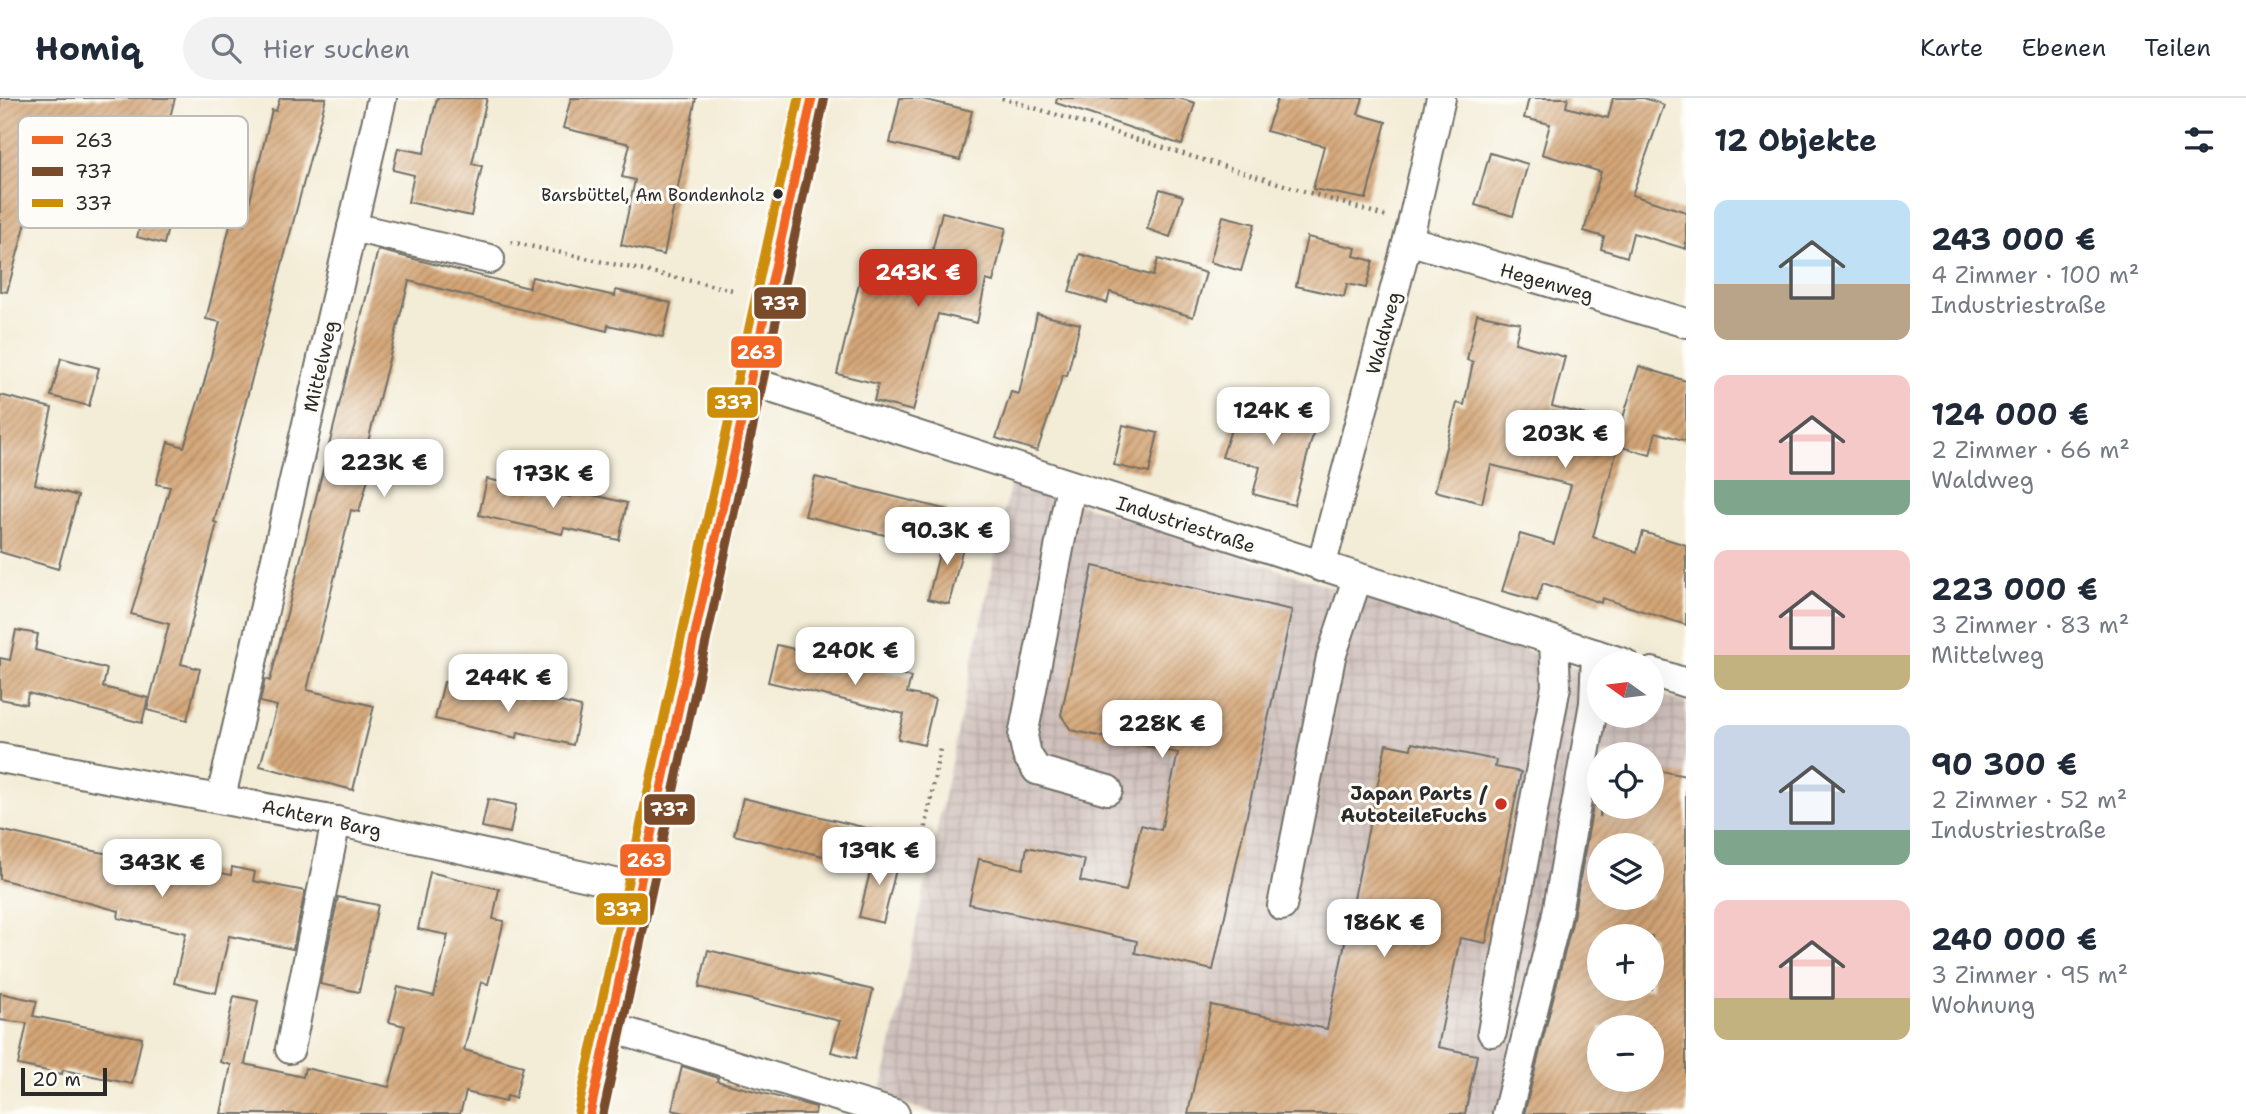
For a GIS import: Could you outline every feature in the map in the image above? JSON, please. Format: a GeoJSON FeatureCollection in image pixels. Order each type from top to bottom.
{"type":"FeatureCollection","features":[{"type":"Feature","properties":{"kind":"street","name":"Mittelweg"},"geometry":{"type":"LineString","coordinates":[[221,797],[382,98]]}},
{"type":"Feature","properties":{"kind":"street"},"geometry":{"type":"LineString","coordinates":[[590,1114],[642,889],[749,381],[812,98]]}},
{"type":"Feature","properties":{"kind":"street","name":"Waldweg"},"geometry":{"type":"LineString","coordinates":[[1321,567],[1410,232],[1441,98]]}},
{"type":"Feature","properties":{"kind":"street"},"geometry":{"type":"LineString","coordinates":[[352,227],[497,250]]}},
{"type":"Feature","properties":{"kind":"street","name":"Hegenweg"},"geometry":{"type":"LineString","coordinates":[[1410,232],[1686,323]]}},
{"type":"Feature","properties":{"kind":"street","name":"Industriestraße"},"geometry":{"type":"LineString","coordinates":[[749,381],[1587,651]]}},
{"type":"Feature","properties":{"kind":"street"},"geometry":{"type":"LineString","coordinates":[[1071,486],[1023,736],[1027,755],[1037,771],[1108,790]]}},
{"type":"Feature","properties":{"kind":"street"},"geometry":{"type":"LineString","coordinates":[[1282,905],[1331,657],[1357,579]]}},
{"type":"Feature","properties":{"kind":"street"},"geometry":{"type":"LineString","coordinates":[[1492,1032],[1556,686],[1554,641]]}},
{"type":"Feature","properties":{"kind":"street"},"geometry":{"type":"LineString","coordinates":[[1664,676],[1686,683]]}},
{"type":"Feature","properties":{"kind":"street"},"geometry":{"type":"LineString","coordinates":[[1507,1114],[1556,919],[1590,728]]}},
{"type":"Feature","properties":{"kind":"street","name":"Achtern Barg"},"geometry":{"type":"LineString","coordinates":[[0,758],[221,797],[642,889]]}},
{"type":"Feature","properties":{"kind":"street"},"geometry":{"type":"LineString","coordinates":[[290,1049],[336,821]]}},
{"type":"Feature","properties":{"kind":"street"},"geometry":{"type":"LineString","coordinates":[[609,1027],[895,1114]]}},
{"type":"Feature","properties":{"kind":"path"},"geometry":{"type":"LineString","coordinates":[[1002,98],[1410,232]]}},
{"type":"Feature","properties":{"kind":"path"},"geometry":{"type":"LineString","coordinates":[[497,250],[733,290]]}},
{"type":"Feature","properties":{"kind":"path"},"geometry":{"type":"LineString","coordinates":[[922,848],[940,748]]}},
{"type":"Feature","properties":{"kind":"shaded area"},"geometry":{"type":"Polygon","coordinates":[[[1011,481],[1587,671],[1587,728],[1664,728],[1664,696],[1686,703],[1686,1114],[937,1114],[880,1097],[1011,481]]]}},
{"type":"Feature","properties":{"kind":"building"},"geometry":{"type":"Polygon","coordinates":[[[0,98],[175,98],[170,116],[18,116],[18,228],[24,228],[7,292],[0,291],[0,98]]]}},
{"type":"Feature","properties":{"kind":"building"},"geometry":{"type":"Polygon","coordinates":[[[280,98],[326,98],[214,522],[217,523],[181,664],[200,669],[187,720],[147,710],[169,624],[131,614],[170,487],[156,484],[168,442],[184,447],[220,322],[206,319],[229,228],[248,228],[248,209],[272,110],[276,111],[280,98]]]}},
{"type":"Feature","properties":{"kind":"building"},"geometry":{"type":"Polygon","coordinates":[[[437,98],[487,98],[472,164],[482,166],[471,216],[408,202],[414,175],[393,170],[398,148],[424,153],[437,98]]]}},
{"type":"Feature","properties":{"kind":"building"},"geometry":{"type":"Polygon","coordinates":[[[571,98],[696,98],[664,255],[621,245],[635,180],[622,177],[630,144],[563,128],[571,98]]]}},
{"type":"Feature","properties":{"kind":"building"},"geometry":{"type":"Polygon","coordinates":[[[900,98],[918,98],[972,111],[960,160],[890,143],[900,98]]]}},
{"type":"Feature","properties":{"kind":"building"},"geometry":{"type":"Polygon","coordinates":[[[1057,98],[1179,98],[1195,103],[1182,145],[1056,103],[1057,98]]]}},
{"type":"Feature","properties":{"kind":"building"},"geometry":{"type":"Polygon","coordinates":[[[1278,98],[1363,98],[1358,114],[1386,122],[1366,199],[1313,189],[1324,146],[1266,131],[1278,98]]]}},
{"type":"Feature","properties":{"kind":"building"},"geometry":{"type":"Polygon","coordinates":[[[1529,98],[1568,98],[1566,107],[1608,118],[1613,98],[1644,98],[1664,105],[1632,195],[1686,212],[1686,249],[1633,233],[1627,257],[1601,249],[1604,237],[1584,231],[1601,172],[1542,154],[1550,124],[1524,118],[1529,98]]]}},
{"type":"Feature","properties":{"kind":"building"},"geometry":{"type":"Polygon","coordinates":[[[1490,153],[1528,164],[1513,216],[1475,205],[1490,153]]]}},
{"type":"Feature","properties":{"kind":"building"},"geometry":{"type":"Polygon","coordinates":[[[1160,189],[1183,196],[1170,237],[1147,229],[1160,189]]]}},
{"type":"Feature","properties":{"kind":"building"},"geometry":{"type":"Polygon","coordinates":[[[942,212],[1006,228],[993,282],[986,280],[977,323],[938,314],[913,411],[874,401],[878,384],[837,374],[861,275],[875,278],[878,266],[926,276],[942,212]]]}},
{"type":"Feature","properties":{"kind":"building"},"geometry":{"type":"Polygon","coordinates":[[[1223,216],[1255,224],[1241,271],[1210,262],[1223,216]]]}},
{"type":"Feature","properties":{"kind":"building"},"geometry":{"type":"Polygon","coordinates":[[[139,228],[168,228],[164,244],[137,237],[139,228]]]}},
{"type":"Feature","properties":{"kind":"building"},"geometry":{"type":"Polygon","coordinates":[[[1307,237],[1356,248],[1354,256],[1373,261],[1366,288],[1347,284],[1344,297],[1296,286],[1307,237]]]}},
{"type":"Feature","properties":{"kind":"building"},"geometry":{"type":"Polygon","coordinates":[[[378,250],[529,288],[532,277],[615,296],[616,290],[671,303],[663,337],[608,325],[607,331],[409,281],[360,473],[369,475],[359,512],[351,510],[307,690],[374,706],[353,790],[260,766],[277,706],[260,702],[265,679],[270,681],[378,250]]]}},
{"type":"Feature","properties":{"kind":"building"},"geometry":{"type":"Polygon","coordinates":[[[1080,254],[1153,276],[1158,259],[1206,273],[1193,317],[1110,292],[1107,303],[1069,292],[1080,254]]]}},
{"type":"Feature","properties":{"kind":"building"},"geometry":{"type":"Polygon","coordinates":[[[1037,314],[1080,324],[1067,376],[1063,375],[1037,451],[996,438],[1011,392],[1019,394],[1037,314]]]}},
{"type":"Feature","properties":{"kind":"building"},"geometry":{"type":"Polygon","coordinates":[[[1477,314],[1520,323],[1515,343],[1565,357],[1552,406],[1621,424],[1639,366],[1686,381],[1686,441],[1656,432],[1650,455],[1618,446],[1593,537],[1637,552],[1643,532],[1686,545],[1686,625],[1602,598],[1601,603],[1543,583],[1537,601],[1502,591],[1520,534],[1554,544],[1571,485],[1491,465],[1482,503],[1435,491],[1457,403],[1464,405],[1473,362],[1467,360],[1477,314]]]}},
{"type":"Feature","properties":{"kind":"building"},"geometry":{"type":"Polygon","coordinates":[[[61,358],[99,368],[89,406],[51,396],[61,358]]]}},
{"type":"Feature","properties":{"kind":"building"},"geometry":{"type":"Polygon","coordinates":[[[0,395],[52,408],[35,484],[78,496],[58,569],[0,552],[0,395]]]}},
{"type":"Feature","properties":{"kind":"building"},"geometry":{"type":"Polygon","coordinates":[[[1280,402],[1319,412],[1294,505],[1253,494],[1260,467],[1222,457],[1239,405],[1277,414],[1280,402]]]}},
{"type":"Feature","properties":{"kind":"building"},"geometry":{"type":"Polygon","coordinates":[[[1123,425],[1158,433],[1149,473],[1114,465],[1123,425]]]}},
{"type":"Feature","properties":{"kind":"building"},"geometry":{"type":"Polygon","coordinates":[[[815,477],[948,510],[939,548],[805,516],[815,477]]]}},
{"type":"Feature","properties":{"kind":"building"},"geometry":{"type":"Polygon","coordinates":[[[487,479],[571,497],[572,490],[627,503],[619,540],[564,528],[562,534],[479,515],[487,479]]]}},
{"type":"Feature","properties":{"kind":"building"},"geometry":{"type":"Polygon","coordinates":[[[945,530],[966,535],[949,604],[928,599],[945,530]]]}},
{"type":"Feature","properties":{"kind":"building"},"geometry":{"type":"Polygon","coordinates":[[[1093,566],[1292,610],[1213,970],[1135,953],[1137,941],[969,904],[979,859],[1023,869],[1027,847],[1085,860],[1080,881],[1126,891],[1141,825],[1161,830],[1178,753],[1071,730],[1061,715],[1093,566]]]}},
{"type":"Feature","properties":{"kind":"building"},"geometry":{"type":"Polygon","coordinates":[[[16,630],[38,634],[35,650],[107,669],[103,687],[148,698],[142,723],[28,693],[26,704],[0,699],[0,658],[10,660],[16,630]]]}},
{"type":"Feature","properties":{"kind":"building"},"geometry":{"type":"Polygon","coordinates":[[[777,645],[911,677],[907,693],[935,699],[924,745],[898,739],[904,714],[768,682],[777,645]]]}},
{"type":"Feature","properties":{"kind":"building"},"geometry":{"type":"Polygon","coordinates":[[[444,682],[526,700],[527,694],[581,707],[573,745],[518,732],[517,738],[435,719],[444,682]]]}},
{"type":"Feature","properties":{"kind":"building"},"geometry":{"type":"Polygon","coordinates":[[[1412,743],[1496,760],[1495,767],[1521,772],[1486,943],[1460,938],[1438,1047],[1477,1055],[1465,1114],[1188,1114],[1211,1005],[1327,1029],[1386,744],[1411,749],[1412,743]]]}},
{"type":"Feature","properties":{"kind":"building"},"geometry":{"type":"Polygon","coordinates":[[[1664,771],[1686,776],[1686,1114],[1524,1114],[1572,923],[1587,839],[1587,910],[1664,910],[1664,833],[1588,833],[1591,819],[1664,819],[1664,771]]]}},
{"type":"Feature","properties":{"kind":"building"},"geometry":{"type":"Polygon","coordinates":[[[743,798],[879,831],[870,867],[734,835],[743,798]]]}},
{"type":"Feature","properties":{"kind":"building"},"geometry":{"type":"Polygon","coordinates":[[[488,799],[516,805],[510,833],[482,827],[488,799]]]}},
{"type":"Feature","properties":{"kind":"building"},"geometry":{"type":"Polygon","coordinates":[[[0,830],[135,859],[136,855],[231,875],[232,867],[255,872],[253,881],[305,891],[293,949],[229,936],[216,993],[174,983],[186,933],[118,918],[119,911],[0,879],[0,830]]]}},
{"type":"Feature","properties":{"kind":"building"},"geometry":{"type":"Polygon","coordinates":[[[875,851],[899,857],[883,923],[859,917],[875,851]]]}},
{"type":"Feature","properties":{"kind":"building"},"geometry":{"type":"Polygon","coordinates":[[[430,872],[499,889],[493,919],[504,921],[488,984],[481,982],[464,1050],[523,1066],[515,1098],[507,1096],[505,1102],[466,1092],[460,1114],[221,1114],[231,1065],[220,1062],[234,996],[258,1001],[245,1064],[303,1077],[305,1068],[389,1087],[405,1026],[389,1022],[398,987],[434,996],[448,935],[418,929],[430,872]]]}},
{"type":"Feature","properties":{"kind":"building"},"geometry":{"type":"Polygon","coordinates":[[[338,897],[378,905],[359,992],[320,984],[338,897]]]}},
{"type":"Feature","properties":{"kind":"building"},"geometry":{"type":"Polygon","coordinates":[[[708,950],[873,990],[856,1058],[831,1052],[840,1021],[699,987],[708,950]]]}},
{"type":"Feature","properties":{"kind":"building"},"geometry":{"type":"Polygon","coordinates":[[[0,993],[37,1001],[33,1016],[142,1038],[132,1084],[63,1070],[62,1074],[18,1065],[27,1023],[0,1020],[0,993]]]}},
{"type":"Feature","properties":{"kind":"building"},"geometry":{"type":"Polygon","coordinates":[[[682,1066],[718,1078],[717,1081],[816,1107],[815,1114],[689,1114],[672,1110],[682,1066]]]}},
{"type":"Feature","properties":{"kind":"transit line","name":"337"},"geometry":{"type":"LineString","coordinates":[[578,1111],[799,98]]}},
{"type":"Feature","properties":{"kind":"transit line","name":"263"},"geometry":{"type":"LineString","coordinates":[[590,1114],[812,98]]}},
{"type":"Feature","properties":{"kind":"transit line","name":"737"},"geometry":{"type":"LineString","coordinates":[[603,1114],[824,101]]}},
{"type":"Feature","properties":{"kind":"place","name":"Barsbüttel, Am Bondenholz"},"geometry":{"type":"Point","coordinates":[778,194]}},
{"type":"Feature","properties":{"kind":"place","name":"Japan Parts / AutoteileFuchs"},"geometry":{"type":"Point","coordinates":[1501,804]}}]}
